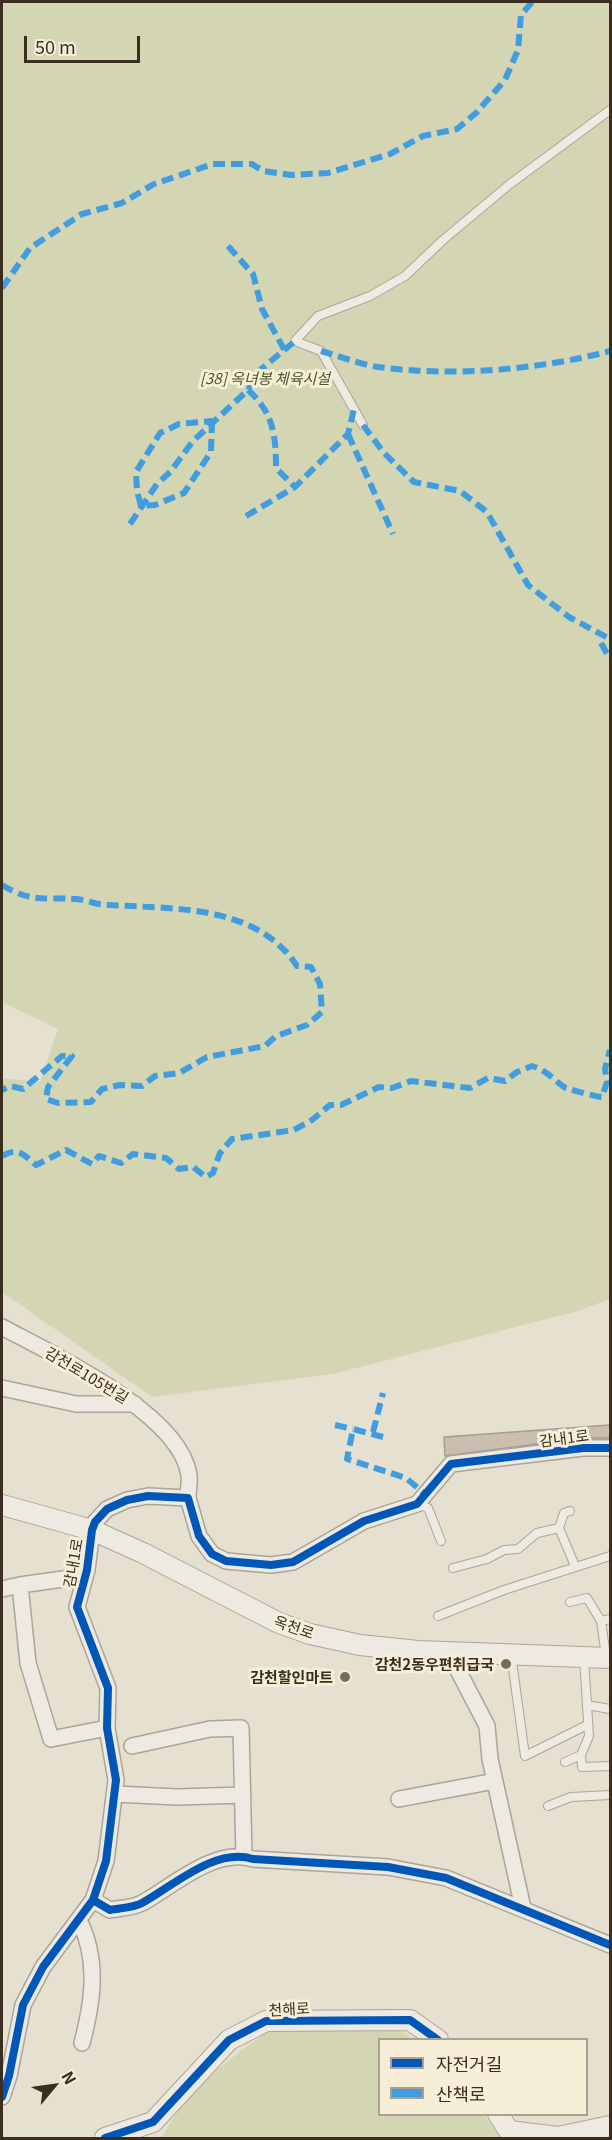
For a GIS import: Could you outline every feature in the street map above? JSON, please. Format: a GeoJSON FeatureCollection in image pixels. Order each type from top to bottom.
{"type":"FeatureCollection","features":[{"type":"Feature","properties":{"kind":"street","name":"감천로105번길"},"geometry":{"type":"LineString","coordinates":[[2,1327],[64,1360],[135,1404],[177,1446],[189,1476],[188,1498]]}},
{"type":"Feature","properties":{"kind":"street"},"geometry":{"type":"LineString","coordinates":[[2,1388],[76,1404],[135,1404]]}},
{"type":"Feature","properties":{"kind":"street","name":"감내1로"},"geometry":{"type":"LineString","coordinates":[[417,1504],[451,1464],[584,1448],[610,1448]]}},
{"type":"Feature","properties":{"kind":"street","name":"감내1로"},"geometry":{"type":"LineString","coordinates":[[2,2097],[23,2005],[43,1967],[93,1900],[103,1877],[116,1780],[107,1728],[108,1688],[77,1607],[86,1576],[92,1530],[95,1522],[107,1509],[127,1500],[148,1496],[188,1498]]}},
{"type":"Feature","properties":{"kind":"street"},"geometry":{"type":"LineString","coordinates":[[188,1498],[199,1536],[212,1554],[226,1561],[271,1565],[293,1562],[364,1521],[417,1504]]}},
{"type":"Feature","properties":{"kind":"street","name":"옥천로"},"geometry":{"type":"LineString","coordinates":[[2,1505],[92,1530],[143,1553],[279,1623],[310,1634],[372,1646],[418,1651],[448,1650],[608,1658]]}},
{"type":"Feature","properties":{"kind":"street"},"geometry":{"type":"LineString","coordinates":[[2,1589],[86,1576]]}},
{"type":"Feature","properties":{"kind":"street"},"geometry":{"type":"LineString","coordinates":[[20,1585],[28,1663],[51,1739],[107,1728]]}},
{"type":"Feature","properties":{"kind":"street"},"geometry":{"type":"LineString","coordinates":[[448,1650],[487,1726],[495,1781],[523,1908]]}},
{"type":"Feature","properties":{"kind":"street"},"geometry":{"type":"LineString","coordinates":[[132,1746],[210,1729],[241,1728],[244,1856]]}},
{"type":"Feature","properties":{"kind":"street"},"geometry":{"type":"LineString","coordinates":[[399,1798],[495,1781]]}},
{"type":"Feature","properties":{"kind":"street"},"geometry":{"type":"LineString","coordinates":[[115,1794],[177,1797],[243,1795]]}},
{"type":"Feature","properties":{"kind":"street"},"geometry":{"type":"LineString","coordinates":[[93,1900],[110,1910],[140,1905],[186,1874],[219,1861],[244,1856],[253,1859],[400,1869],[446,1878],[610,1945]]}},
{"type":"Feature","properties":{"kind":"street"},"geometry":{"type":"LineString","coordinates":[[80,1920],[87,1936],[93,1974],[92,2003],[82,2043]]}},
{"type":"Feature","properties":{"kind":"street","name":"천해로"},"geometry":{"type":"LineString","coordinates":[[105,2139],[153,2122],[229,2040],[266,2021],[410,2020],[435,2038]]}},
{"type":"Feature","properties":{"kind":"street"},"geometry":{"type":"LineString","coordinates":[[499,2116],[509,2130],[558,2137],[610,2126]]}},
{"type":"Feature","properties":{"kind":"lane"},"geometry":{"type":"LineString","coordinates":[[363,425],[321,351],[296,342],[318,316],[370,296],[405,276],[443,240],[502,191],[610,110]]}},
{"type":"Feature","properties":{"kind":"lane"},"geometry":{"type":"LineString","coordinates":[[417,1504],[428,1508],[441,1541]]}},
{"type":"Feature","properties":{"kind":"lane"},"geometry":{"type":"LineString","coordinates":[[570,1510],[564,1513],[559,1528],[575,1566]]}},
{"type":"Feature","properties":{"kind":"lane"},"geometry":{"type":"LineString","coordinates":[[453,1568],[487,1558],[504,1550],[518,1549],[537,1533],[559,1528]]}},
{"type":"Feature","properties":{"kind":"lane"},"geometry":{"type":"LineString","coordinates":[[438,1616],[494,1593],[610,1556]]}},
{"type":"Feature","properties":{"kind":"lane"},"geometry":{"type":"LineString","coordinates":[[570,1602],[587,1598],[601,1621],[608,1658]]}},
{"type":"Feature","properties":{"kind":"lane"},"geometry":{"type":"LineString","coordinates":[[601,1621],[610,1619]]}},
{"type":"Feature","properties":{"kind":"lane"},"geometry":{"type":"LineString","coordinates":[[511,1654],[525,1756],[587,1725]]}},
{"type":"Feature","properties":{"kind":"lane"},"geometry":{"type":"LineString","coordinates":[[584,1657],[589,1736],[581,1755],[582,1767],[610,1766]]}},
{"type":"Feature","properties":{"kind":"lane"},"geometry":{"type":"LineString","coordinates":[[587,1705],[610,1709]]}},
{"type":"Feature","properties":{"kind":"lane"},"geometry":{"type":"LineString","coordinates":[[565,1762],[581,1755]]}},
{"type":"Feature","properties":{"kind":"lane"},"geometry":{"type":"LineString","coordinates":[[548,1806],[572,1797],[610,1795]]}},
{"type":"Feature","properties":{"kind":"green space","name":"[38] 옥녀봉 체육시설"},"geometry":{"type":"Polygon","coordinates":[[[2,2],[610,2],[610,1299],[578,1311],[333,1374],[152,1397],[2,1292],[2,1078],[40,1082],[58,1029],[2,1002],[2,2]]]}},
{"type":"Feature","properties":{"kind":"green space"},"geometry":{"type":"Polygon","coordinates":[[[268,2030],[400,2031],[411,2038],[378,2038],[378,2116],[485,2116],[498,2135],[571,2138],[161,2138],[191,2090],[268,2030]]]}},
{"type":"Feature","properties":{"kind":"building"},"geometry":{"type":"Polygon","coordinates":[[[610,1425],[610,1438],[582,1438],[445,1456],[444,1437],[610,1425]]]}},
{"type":"Feature","properties":{"kind":"marked path"},"geometry":{"type":"LineString","coordinates":[[2,288],[30,248],[82,214],[122,203],[154,184],[213,164],[252,164],[263,171],[291,175],[328,173],[390,154],[423,136],[457,129],[476,113],[505,80],[518,50],[521,15],[532,2]]}},
{"type":"Feature","properties":{"kind":"marked path"},"geometry":{"type":"LineString","coordinates":[[228,246],[253,274],[262,309],[285,351]]}},
{"type":"Feature","properties":{"kind":"marked path"},"geometry":{"type":"LineString","coordinates":[[130,524],[157,484],[171,471],[193,441],[248,390],[259,371],[295,341]]}},
{"type":"Feature","properties":{"kind":"marked path"},"geometry":{"type":"LineString","coordinates":[[321,351],[378,367],[436,371],[525,367],[610,351]]}},
{"type":"Feature","properties":{"kind":"marked path"},"geometry":{"type":"LineString","coordinates":[[248,390],[268,416],[274,435],[276,468],[295,487]]}},
{"type":"Feature","properties":{"kind":"marked path"},"geometry":{"type":"LineString","coordinates":[[246,516],[295,487],[348,434],[354,409]]}},
{"type":"Feature","properties":{"kind":"marked path"},"geometry":{"type":"LineString","coordinates":[[212,421],[211,452],[184,493],[155,505],[141,506],[136,472],[160,433],[179,424],[212,421]]}},
{"type":"Feature","properties":{"kind":"marked path"},"geometry":{"type":"LineString","coordinates":[[363,425],[384,453],[414,482],[460,491],[487,512],[528,585],[569,617],[610,639]]}},
{"type":"Feature","properties":{"kind":"marked path"},"geometry":{"type":"LineString","coordinates":[[348,434],[393,534]]}},
{"type":"Feature","properties":{"kind":"marked path"},"geometry":{"type":"LineString","coordinates":[[601,643],[610,659]]}},
{"type":"Feature","properties":{"kind":"marked path"},"geometry":{"type":"LineString","coordinates":[[2,885],[30,897],[77,899],[104,905],[186,910],[237,921],[259,931],[280,946],[297,966],[311,967],[320,984],[322,1012],[307,1025],[276,1036],[265,1046],[207,1057],[179,1073],[155,1076],[142,1086],[120,1085],[102,1089],[91,1102],[58,1103],[46,1099],[48,1087],[72,1056],[62,1056],[23,1089],[10,1086],[2,1090]]}},
{"type":"Feature","properties":{"kind":"marked path"},"geometry":{"type":"LineString","coordinates":[[2,1156],[12,1152],[20,1153],[36,1165],[66,1150],[92,1164],[99,1156],[121,1163],[133,1154],[166,1158],[179,1169],[193,1167],[206,1177],[213,1173],[220,1153],[232,1139],[294,1130],[312,1120],[330,1105],[341,1105],[379,1087],[392,1088],[411,1081],[470,1088],[488,1078],[505,1081],[517,1072],[532,1066],[546,1072],[566,1088],[602,1097],[607,1082],[605,1069],[610,1050]]}},
{"type":"Feature","properties":{"kind":"marked path"},"geometry":{"type":"LineString","coordinates":[[373,1432],[383,1393]]}},
{"type":"Feature","properties":{"kind":"marked path"},"geometry":{"type":"LineString","coordinates":[[335,1425],[353,1429]]}},
{"type":"Feature","properties":{"kind":"marked path"},"geometry":{"type":"LineString","coordinates":[[383,1437],[353,1429],[347,1459],[406,1478],[425,1494]]}},
{"type":"Feature","properties":{"kind":"cycle path"},"geometry":{"type":"LineString","coordinates":[[2,2097],[9,2076],[23,2005],[43,1967],[93,1900],[106,1861],[116,1780],[107,1728],[108,1688],[77,1607],[87,1570],[92,1530],[95,1522],[107,1509],[127,1500],[148,1496],[188,1498],[199,1536],[212,1554],[226,1561],[271,1565],[293,1562],[364,1521],[417,1504],[451,1464],[583,1448],[610,1448]]}},
{"type":"Feature","properties":{"kind":"cycle path"},"geometry":{"type":"LineString","coordinates":[[93,1900],[110,1910],[135,1906],[195,1870],[224,1858],[239,1857],[388,1867],[446,1878],[610,1945]]}},
{"type":"Feature","properties":{"kind":"cycle path"},"geometry":{"type":"LineString","coordinates":[[105,2138],[153,2122],[229,2040],[266,2021],[410,2020],[435,2038]]}},
{"type":"Feature","properties":{"kind":"place","name":"감천2동우편취급국"},"geometry":{"type":"Point","coordinates":[506,1664]}},
{"type":"Feature","properties":{"kind":"place","name":"감천할인마트"},"geometry":{"type":"Point","coordinates":[345,1677]}}]}
